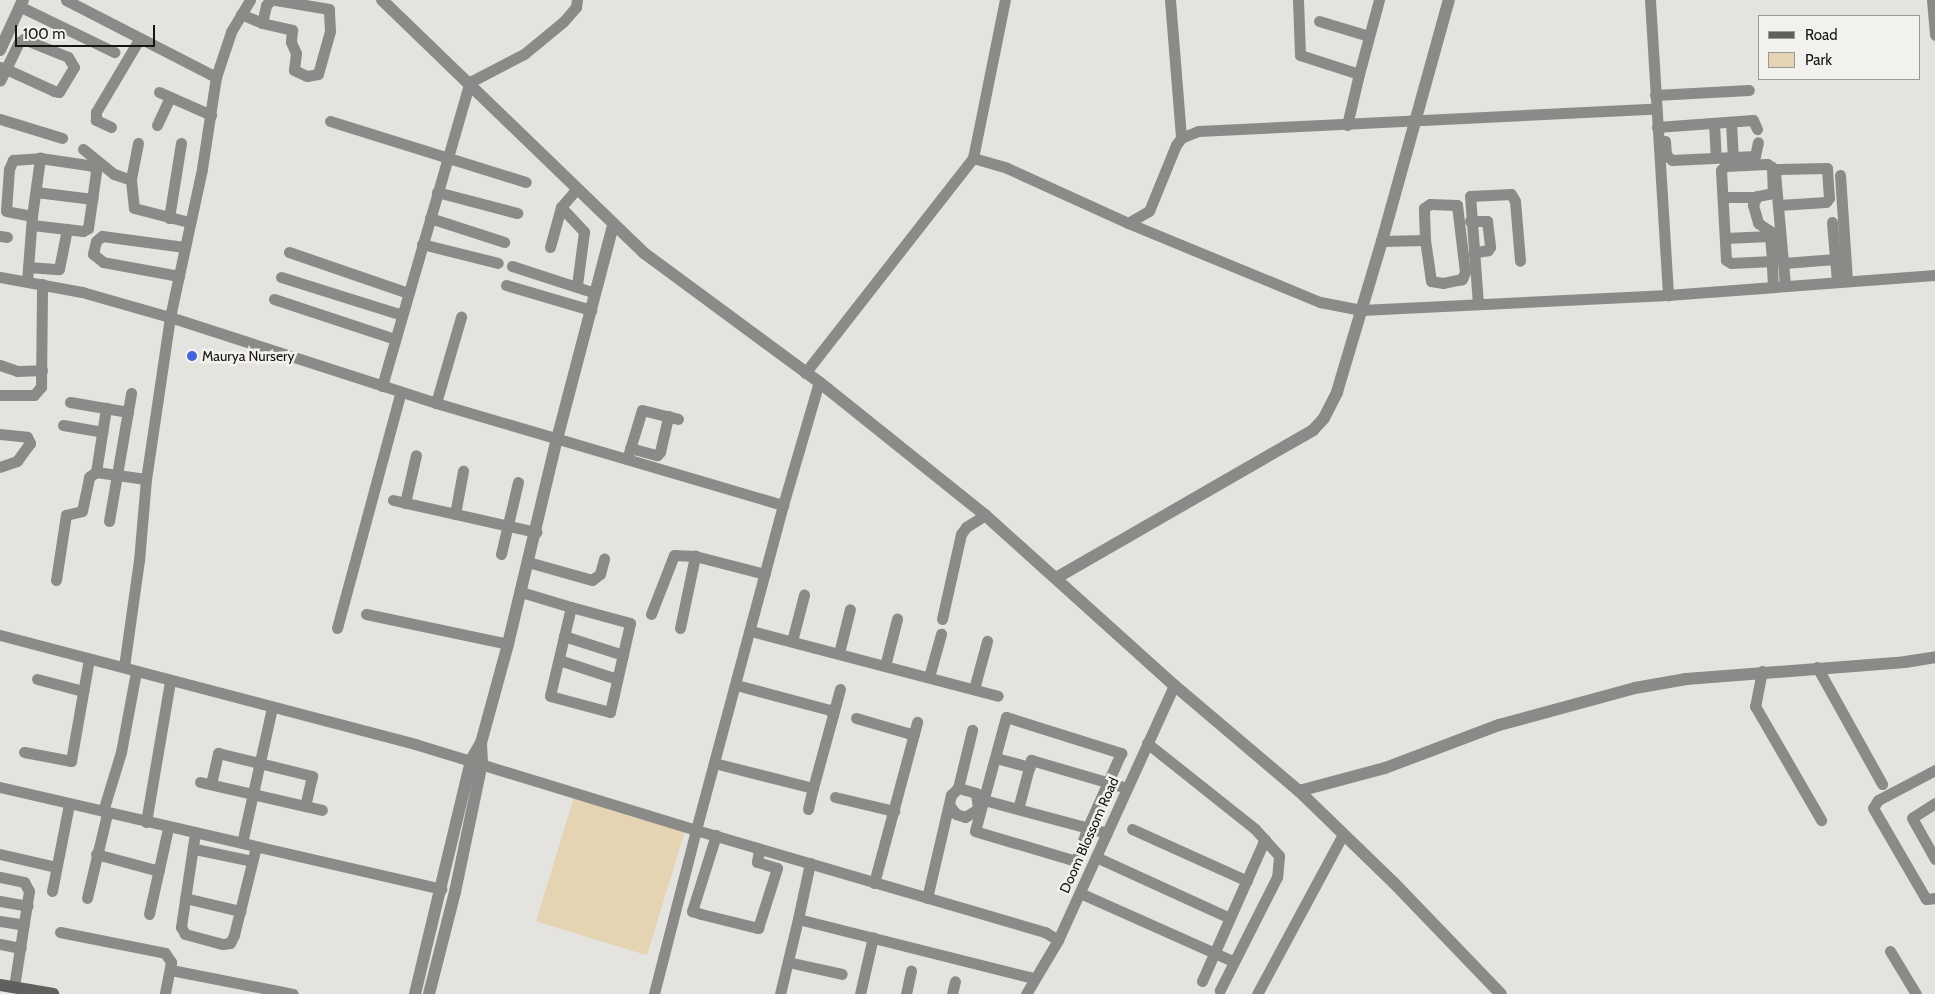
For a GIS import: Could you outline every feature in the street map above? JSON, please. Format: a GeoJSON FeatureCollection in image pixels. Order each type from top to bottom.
{"type":"FeatureCollection","features":[{"type":"Feature","properties":{"kind":"main road"},"geometry":{"type":"LineString","coordinates":[[0,985],[53,994]]}},
{"type":"Feature","properties":{"kind":"street"},"geometry":{"type":"LineString","coordinates":[[66,0],[216,77]]}},
{"type":"Feature","properties":{"kind":"street"},"geometry":{"type":"LineString","coordinates":[[124,667],[139,560],[146,479],[170,317],[211,115],[216,77],[231,32],[250,0]]}},
{"type":"Feature","properties":{"kind":"street"},"geometry":{"type":"LineString","coordinates":[[262,23],[266,5],[271,0]]}},
{"type":"Feature","properties":{"kind":"street"},"geometry":{"type":"LineString","coordinates":[[241,14],[262,23],[292,30],[291,42],[296,53],[294,70],[307,76],[318,74],[330,31],[329,9],[276,0]]}},
{"type":"Feature","properties":{"kind":"street"},"geometry":{"type":"LineString","coordinates":[[382,0],[470,82],[539,149],[576,190],[644,253],[819,382],[985,515],[1174,684],[1298,791],[1501,994]]}},
{"type":"Feature","properties":{"kind":"street"},"geometry":{"type":"LineString","coordinates":[[382,386],[470,82],[524,54],[563,22],[576,7],[577,0]]}},
{"type":"Feature","properties":{"kind":"street"},"geometry":{"type":"LineString","coordinates":[[805,373],[973,158],[1005,0]]}},
{"type":"Feature","properties":{"kind":"street"},"geometry":{"type":"LineString","coordinates":[[1128,223],[1153,206],[1181,138],[1170,0]]}},
{"type":"Feature","properties":{"kind":"street"},"geometry":{"type":"LineString","coordinates":[[1298,0],[1300,54],[1359,74]]}},
{"type":"Feature","properties":{"kind":"street"},"geometry":{"type":"LineString","coordinates":[[1347,124],[1379,0]]}},
{"type":"Feature","properties":{"kind":"street"},"geometry":{"type":"LineString","coordinates":[[1650,0],[1656,109],[1666,155],[1672,160],[1754,156],[1758,142]]}},
{"type":"Feature","properties":{"kind":"street"},"geometry":{"type":"LineString","coordinates":[[1932,0],[1935,35]]}},
{"type":"Feature","properties":{"kind":"street"},"geometry":{"type":"LineString","coordinates":[[1056,578],[1313,430],[1332,406],[1382,241],[1446,1]]}},
{"type":"Feature","properties":{"kind":"street"},"geometry":{"type":"LineString","coordinates":[[0,50],[21,3],[114,52]]}},
{"type":"Feature","properties":{"kind":"street"},"geometry":{"type":"LineString","coordinates":[[1319,21],[1370,36]]}},
{"type":"Feature","properties":{"kind":"street"},"geometry":{"type":"LineString","coordinates":[[111,127],[96,120],[96,112],[140,38]]}},
{"type":"Feature","properties":{"kind":"street"},"geometry":{"type":"LineString","coordinates":[[0,82],[3,68],[19,42],[24,39],[68,57],[74,68],[59,92],[3,68]]}},
{"type":"Feature","properties":{"kind":"street"},"geometry":{"type":"LineString","coordinates":[[1655,95],[1749,90]]}},
{"type":"Feature","properties":{"kind":"street"},"geometry":{"type":"LineString","coordinates":[[159,92],[211,115]]}},
{"type":"Feature","properties":{"kind":"street"},"geometry":{"type":"LineString","coordinates":[[157,125],[170,97]]}},
{"type":"Feature","properties":{"kind":"street"},"geometry":{"type":"LineString","coordinates":[[1181,138],[1198,131],[1347,124],[1415,123],[1656,109]]}},
{"type":"Feature","properties":{"kind":"street"},"geometry":{"type":"LineString","coordinates":[[0,119],[62,138]]}},
{"type":"Feature","properties":{"kind":"street"},"geometry":{"type":"LineString","coordinates":[[1661,127],[1753,120],[1757,129]]}},
{"type":"Feature","properties":{"kind":"street"},"geometry":{"type":"LineString","coordinates":[[330,121],[526,182]]}},
{"type":"Feature","properties":{"kind":"street"},"geometry":{"type":"LineString","coordinates":[[1732,122],[1733,157]]}},
{"type":"Feature","properties":{"kind":"street"},"geometry":{"type":"LineString","coordinates":[[1714,124],[1716,157]]}},
{"type":"Feature","properties":{"kind":"street"},"geometry":{"type":"LineString","coordinates":[[1661,127],[1668,294]]}},
{"type":"Feature","properties":{"kind":"street"},"geometry":{"type":"LineString","coordinates":[[138,143],[131,180],[134,208],[189,222]]}},
{"type":"Feature","properties":{"kind":"street"},"geometry":{"type":"LineString","coordinates":[[170,218],[181,143]]}},
{"type":"Feature","properties":{"kind":"street"},"geometry":{"type":"LineString","coordinates":[[83,149],[114,174],[131,180]]}},
{"type":"Feature","properties":{"kind":"street"},"geometry":{"type":"LineString","coordinates":[[19,157],[40,158],[94,166],[93,199],[88,228],[83,231],[32,221],[6,211],[8,169],[13,160],[19,157]]}},
{"type":"Feature","properties":{"kind":"street"},"geometry":{"type":"LineString","coordinates":[[27,281],[40,158]]}},
{"type":"Feature","properties":{"kind":"street"},"geometry":{"type":"LineString","coordinates":[[973,158],[1008,168],[1128,223],[1320,302],[1361,310],[1668,294],[1935,275]]}},
{"type":"Feature","properties":{"kind":"street"},"geometry":{"type":"LineString","coordinates":[[1723,197],[1755,197],[1774,191],[1772,167],[1767,164],[1722,168],[1723,197],[1725,238],[1728,262],[1835,259]]}},
{"type":"Feature","properties":{"kind":"street"},"geometry":{"type":"LineString","coordinates":[[1773,287],[1778,262],[1779,205],[1777,170],[1827,168],[1829,198],[1826,202],[1779,205]]}},
{"type":"Feature","properties":{"kind":"street"},"geometry":{"type":"LineString","coordinates":[[1840,175],[1842,282]]}},
{"type":"Feature","properties":{"kind":"street"},"geometry":{"type":"LineString","coordinates":[[550,247],[562,207],[576,190]]}},
{"type":"Feature","properties":{"kind":"street"},"geometry":{"type":"LineString","coordinates":[[36,192],[93,199]]}},
{"type":"Feature","properties":{"kind":"street"},"geometry":{"type":"LineString","coordinates":[[437,192],[517,213]]}},
{"type":"Feature","properties":{"kind":"street"},"geometry":{"type":"LineString","coordinates":[[1478,304],[1470,221],[1470,196],[1511,194],[1515,200],[1520,261]]}},
{"type":"Feature","properties":{"kind":"street"},"geometry":{"type":"LineString","coordinates":[[1755,197],[1755,220],[1770,231],[1785,286]]}},
{"type":"Feature","properties":{"kind":"street"},"geometry":{"type":"LineString","coordinates":[[1430,204],[1457,205],[1465,272],[1462,279],[1443,283],[1431,281],[1425,240],[1424,208],[1430,204]]}},
{"type":"Feature","properties":{"kind":"street"},"geometry":{"type":"LineString","coordinates":[[562,207],[584,232],[577,285]]}},
{"type":"Feature","properties":{"kind":"street"},"geometry":{"type":"LineString","coordinates":[[430,218],[504,242]]}},
{"type":"Feature","properties":{"kind":"street"},"geometry":{"type":"LineString","coordinates":[[1470,221],[1487,221],[1490,247],[1488,250],[1473,253]]}},
{"type":"Feature","properties":{"kind":"street"},"geometry":{"type":"LineString","coordinates":[[1832,222],[1835,259],[1842,282]]}},
{"type":"Feature","properties":{"kind":"street"},"geometry":{"type":"LineString","coordinates":[[429,994],[481,743],[536,532],[557,439],[614,225]]}},
{"type":"Feature","properties":{"kind":"street"},"geometry":{"type":"LineString","coordinates":[[28,267],[59,269],[67,229]]}},
{"type":"Feature","properties":{"kind":"street"},"geometry":{"type":"LineString","coordinates":[[179,276],[103,262],[93,254],[96,241],[102,236],[184,248]]}},
{"type":"Feature","properties":{"kind":"street"},"geometry":{"type":"LineString","coordinates":[[1725,238],[1770,236]]}},
{"type":"Feature","properties":{"kind":"street"},"geometry":{"type":"LineString","coordinates":[[1382,241],[1425,240]]}},
{"type":"Feature","properties":{"kind":"street"},"geometry":{"type":"LineString","coordinates":[[422,244],[498,263]]}},
{"type":"Feature","properties":{"kind":"street"},"geometry":{"type":"LineString","coordinates":[[289,252],[408,293]]}},
{"type":"Feature","properties":{"kind":"street"},"geometry":{"type":"LineString","coordinates":[[512,266],[577,285],[595,293]]}},
{"type":"Feature","properties":{"kind":"street"},"geometry":{"type":"LineString","coordinates":[[0,277],[107,298],[436,403],[557,439],[629,453],[657,455],[660,452],[673,417],[642,410],[629,453]]}},
{"type":"Feature","properties":{"kind":"street"},"geometry":{"type":"LineString","coordinates":[[281,277],[402,315]]}},
{"type":"Feature","properties":{"kind":"street"},"geometry":{"type":"LineString","coordinates":[[0,395],[28,396],[39,392],[42,370],[42,284]]}},
{"type":"Feature","properties":{"kind":"street"},"geometry":{"type":"LineString","coordinates":[[506,285],[591,310]]}},
{"type":"Feature","properties":{"kind":"street"},"geometry":{"type":"LineString","coordinates":[[274,299],[395,339]]}},
{"type":"Feature","properties":{"kind":"street"},"geometry":{"type":"LineString","coordinates":[[436,403],[461,317]]}},
{"type":"Feature","properties":{"kind":"street"},"geometry":{"type":"LineString","coordinates":[[0,365],[17,371],[42,370]]}},
{"type":"Feature","properties":{"kind":"street"},"geometry":{"type":"LineString","coordinates":[[654,994],[783,505],[819,382]]}},
{"type":"Feature","properties":{"kind":"street"},"geometry":{"type":"LineString","coordinates":[[337,628],[401,391]]}},
{"type":"Feature","properties":{"kind":"street"},"geometry":{"type":"LineString","coordinates":[[109,521],[131,393]]}},
{"type":"Feature","properties":{"kind":"street"},"geometry":{"type":"LineString","coordinates":[[70,402],[128,412]]}},
{"type":"Feature","properties":{"kind":"street"},"geometry":{"type":"LineString","coordinates":[[96,472],[106,408]]}},
{"type":"Feature","properties":{"kind":"street"},"geometry":{"type":"LineString","coordinates":[[63,425],[102,432]]}},
{"type":"Feature","properties":{"kind":"street"},"geometry":{"type":"LineString","coordinates":[[0,434],[27,436],[30,443],[17,461],[0,467]]}},
{"type":"Feature","properties":{"kind":"street"},"geometry":{"type":"LineString","coordinates":[[629,453],[783,505]]}},
{"type":"Feature","properties":{"kind":"street"},"geometry":{"type":"LineString","coordinates":[[405,502],[416,455]]}},
{"type":"Feature","properties":{"kind":"street"},"geometry":{"type":"LineString","coordinates":[[455,514],[463,471]]}},
{"type":"Feature","properties":{"kind":"street"},"geometry":{"type":"LineString","coordinates":[[56,580],[66,515],[82,511],[89,477],[96,472],[146,479]]}},
{"type":"Feature","properties":{"kind":"street"},"geometry":{"type":"LineString","coordinates":[[502,554],[518,482]]}},
{"type":"Feature","properties":{"kind":"street"},"geometry":{"type":"LineString","coordinates":[[393,500],[536,532]]}},
{"type":"Feature","properties":{"kind":"street"},"geometry":{"type":"LineString","coordinates":[[942,619],[961,534],[966,526],[985,515]]}},
{"type":"Feature","properties":{"kind":"street"},"geometry":{"type":"LineString","coordinates":[[651,614],[674,555],[695,556],[765,574]]}},
{"type":"Feature","properties":{"kind":"street"},"geometry":{"type":"LineString","coordinates":[[680,628],[695,556]]}},
{"type":"Feature","properties":{"kind":"street"},"geometry":{"type":"LineString","coordinates":[[528,562],[592,580],[600,574],[604,559]]}},
{"type":"Feature","properties":{"kind":"street"},"geometry":{"type":"LineString","coordinates":[[521,592],[630,623],[610,712],[550,696],[571,607]]}},
{"type":"Feature","properties":{"kind":"street"},"geometry":{"type":"LineString","coordinates":[[792,641],[804,595]]}},
{"type":"Feature","properties":{"kind":"street"},"geometry":{"type":"LineString","coordinates":[[839,653],[850,609]]}},
{"type":"Feature","properties":{"kind":"street"},"geometry":{"type":"LineString","coordinates":[[366,614],[508,644]]}},
{"type":"Feature","properties":{"kind":"street"},"geometry":{"type":"LineString","coordinates":[[885,666],[897,619]]}},
{"type":"Feature","properties":{"kind":"street"},"geometry":{"type":"LineString","coordinates":[[751,631],[998,696]]}},
{"type":"Feature","properties":{"kind":"street"},"geometry":{"type":"LineString","coordinates":[[929,677],[941,634]]}},
{"type":"Feature","properties":{"kind":"street"},"geometry":{"type":"LineString","coordinates":[[0,635],[124,667],[170,682],[477,761],[696,830],[1045,932],[1058,940]]}},
{"type":"Feature","properties":{"kind":"street"},"geometry":{"type":"LineString","coordinates":[[564,636],[623,654]]}},
{"type":"Feature","properties":{"kind":"street"},"geometry":{"type":"LineString","coordinates":[[974,689],[987,641]]}},
{"type":"Feature","properties":{"kind":"street"},"geometry":{"type":"LineString","coordinates":[[1298,791],[1385,768],[1499,725],[1635,688],[1686,679],[1762,671],[1905,662],[1935,657]]}},
{"type":"Feature","properties":{"kind":"street"},"geometry":{"type":"LineString","coordinates":[[24,752],[71,762],[89,659]]}},
{"type":"Feature","properties":{"kind":"street"},"geometry":{"type":"LineString","coordinates":[[559,660],[617,679]]}},
{"type":"Feature","properties":{"kind":"street"},"geometry":{"type":"LineString","coordinates":[[1817,668],[1882,784]]}},
{"type":"Feature","properties":{"kind":"street"},"geometry":{"type":"LineString","coordinates":[[1762,671],[1756,706],[1821,820]]}},
{"type":"Feature","properties":{"kind":"street"},"geometry":{"type":"LineString","coordinates":[[87,898],[105,812],[122,752],[136,672]]}},
{"type":"Feature","properties":{"kind":"street"},"geometry":{"type":"LineString","coordinates":[[37,679],[83,691]]}},
{"type":"Feature","properties":{"kind":"street"},"geometry":{"type":"LineString","coordinates":[[146,822],[170,682]]}},
{"type":"Feature","properties":{"kind":"street","name":"Doom Blossom Road"},"geometry":{"type":"LineString","coordinates":[[1026,994],[1033,978],[1058,940],[1174,684]]}},
{"type":"Feature","properties":{"kind":"street"},"geometry":{"type":"LineString","coordinates":[[736,685],[830,710],[833,715]]}},
{"type":"Feature","properties":{"kind":"street"},"geometry":{"type":"LineString","coordinates":[[808,810],[840,689]]}},
{"type":"Feature","properties":{"kind":"street"},"geometry":{"type":"LineString","coordinates":[[242,843],[272,708]]}},
{"type":"Feature","properties":{"kind":"street"},"geometry":{"type":"LineString","coordinates":[[1006,717],[1121,753],[1087,828],[1076,861],[975,830],[996,758],[1006,717]]}},
{"type":"Feature","properties":{"kind":"street"},"geometry":{"type":"LineString","coordinates":[[856,718],[914,735]]}},
{"type":"Feature","properties":{"kind":"street"},"geometry":{"type":"LineString","coordinates":[[874,883],[917,722]]}},
{"type":"Feature","properties":{"kind":"street"},"geometry":{"type":"LineString","coordinates":[[927,898],[950,806],[951,795],[958,788],[972,730]]}},
{"type":"Feature","properties":{"kind":"street"},"geometry":{"type":"LineString","coordinates":[[1147,744],[1265,839],[1276,850],[1280,861],[1277,877],[1220,990]]}},
{"type":"Feature","properties":{"kind":"street"},"geometry":{"type":"LineString","coordinates":[[305,806],[312,776],[218,753],[206,783],[322,810]]}},
{"type":"Feature","properties":{"kind":"street"},"geometry":{"type":"LineString","coordinates":[[996,758],[1030,767]]}},
{"type":"Feature","properties":{"kind":"street"},"geometry":{"type":"LineString","coordinates":[[1018,809],[1031,760],[1127,788]]}},
{"type":"Feature","properties":{"kind":"street"},"geometry":{"type":"LineString","coordinates":[[415,994],[441,889],[477,761]]}},
{"type":"Feature","properties":{"kind":"street"},"geometry":{"type":"LineString","coordinates":[[714,763],[813,788]]}},
{"type":"Feature","properties":{"kind":"street"},"geometry":{"type":"LineString","coordinates":[[1935,770],[1878,800],[1873,808],[1926,898],[1935,898]]}},
{"type":"Feature","properties":{"kind":"street"},"geometry":{"type":"LineString","coordinates":[[0,787],[168,828],[441,889]]}},
{"type":"Feature","properties":{"kind":"street"},"geometry":{"type":"LineString","coordinates":[[950,806],[956,814],[965,817],[978,809],[976,793],[958,788]]}},
{"type":"Feature","properties":{"kind":"street"},"geometry":{"type":"LineString","coordinates":[[835,796],[894,811]]}},
{"type":"Feature","properties":{"kind":"street"},"geometry":{"type":"LineString","coordinates":[[984,800],[1107,833]]}},
{"type":"Feature","properties":{"kind":"street"},"geometry":{"type":"LineString","coordinates":[[1935,803],[1912,818],[1935,858]]}},
{"type":"Feature","properties":{"kind":"street"},"geometry":{"type":"LineString","coordinates":[[52,891],[70,804]]}},
{"type":"Feature","properties":{"kind":"street"},"geometry":{"type":"LineString","coordinates":[[149,914],[168,828]]}},
{"type":"Feature","properties":{"kind":"street"},"geometry":{"type":"LineString","coordinates":[[1132,829],[1246,881]]}},
{"type":"Feature","properties":{"kind":"street"},"geometry":{"type":"LineString","coordinates":[[195,833],[195,848],[181,921],[184,933],[214,942],[230,943],[256,847]]}},
{"type":"Feature","properties":{"kind":"street"},"geometry":{"type":"LineString","coordinates":[[1257,994],[1343,834]]}},
{"type":"Feature","properties":{"kind":"street"},"geometry":{"type":"LineString","coordinates":[[716,836],[692,911],[701,914],[758,928],[777,868],[757,862],[760,849]]}},
{"type":"Feature","properties":{"kind":"street"},"geometry":{"type":"LineString","coordinates":[[1202,981],[1265,839]]}},
{"type":"Feature","properties":{"kind":"street"},"geometry":{"type":"LineString","coordinates":[[195,848],[252,861]]}},
{"type":"Feature","properties":{"kind":"street"},"geometry":{"type":"LineString","coordinates":[[0,854],[56,867]]}},
{"type":"Feature","properties":{"kind":"street"},"geometry":{"type":"LineString","coordinates":[[96,854],[159,870]]}},
{"type":"Feature","properties":{"kind":"street"},"geometry":{"type":"LineString","coordinates":[[1096,857],[1230,918]]}},
{"type":"Feature","properties":{"kind":"street"},"geometry":{"type":"LineString","coordinates":[[780,994],[810,863]]}},
{"type":"Feature","properties":{"kind":"street"},"geometry":{"type":"LineString","coordinates":[[0,877],[24,882],[28,891],[28,906],[14,988]]}},
{"type":"Feature","properties":{"kind":"street"},"geometry":{"type":"LineString","coordinates":[[1080,893],[1233,961]]}},
{"type":"Feature","properties":{"kind":"street"},"geometry":{"type":"LineString","coordinates":[[185,898],[240,911]]}},
{"type":"Feature","properties":{"kind":"street"},"geometry":{"type":"LineString","coordinates":[[0,901],[28,906]]}},
{"type":"Feature","properties":{"kind":"street"},"geometry":{"type":"LineString","coordinates":[[798,919],[1033,978]]}},
{"type":"Feature","properties":{"kind":"street"},"geometry":{"type":"LineString","coordinates":[[0,921],[24,925]]}},
{"type":"Feature","properties":{"kind":"street"},"geometry":{"type":"LineString","coordinates":[[60,932],[165,953],[169,956],[170,970],[165,994]]}},
{"type":"Feature","properties":{"kind":"street"},"geometry":{"type":"LineString","coordinates":[[860,994],[873,937]]}},
{"type":"Feature","properties":{"kind":"street"},"geometry":{"type":"LineString","coordinates":[[0,944],[21,948]]}},
{"type":"Feature","properties":{"kind":"street"},"geometry":{"type":"LineString","coordinates":[[1890,951],[1916,994]]}},
{"type":"Feature","properties":{"kind":"street"},"geometry":{"type":"LineString","coordinates":[[788,962],[842,974]]}},
{"type":"Feature","properties":{"kind":"street"},"geometry":{"type":"LineString","coordinates":[[170,970],[294,994]]}},
{"type":"Feature","properties":{"kind":"street"},"geometry":{"type":"LineString","coordinates":[[906,994],[911,971]]}},
{"type":"Feature","properties":{"kind":"street"},"geometry":{"type":"LineString","coordinates":[[952,994],[955,981]]}},
{"type":"Feature","properties":{"kind":"green space"},"geometry":{"type":"Polygon","coordinates":[[[574,797],[685,831],[647,955],[536,921],[574,797]]]}},
{"type":"Feature","properties":{"kind":"place","name":"Maurya Nursery"},"geometry":{"type":"Point","coordinates":[192,356]}}]}
